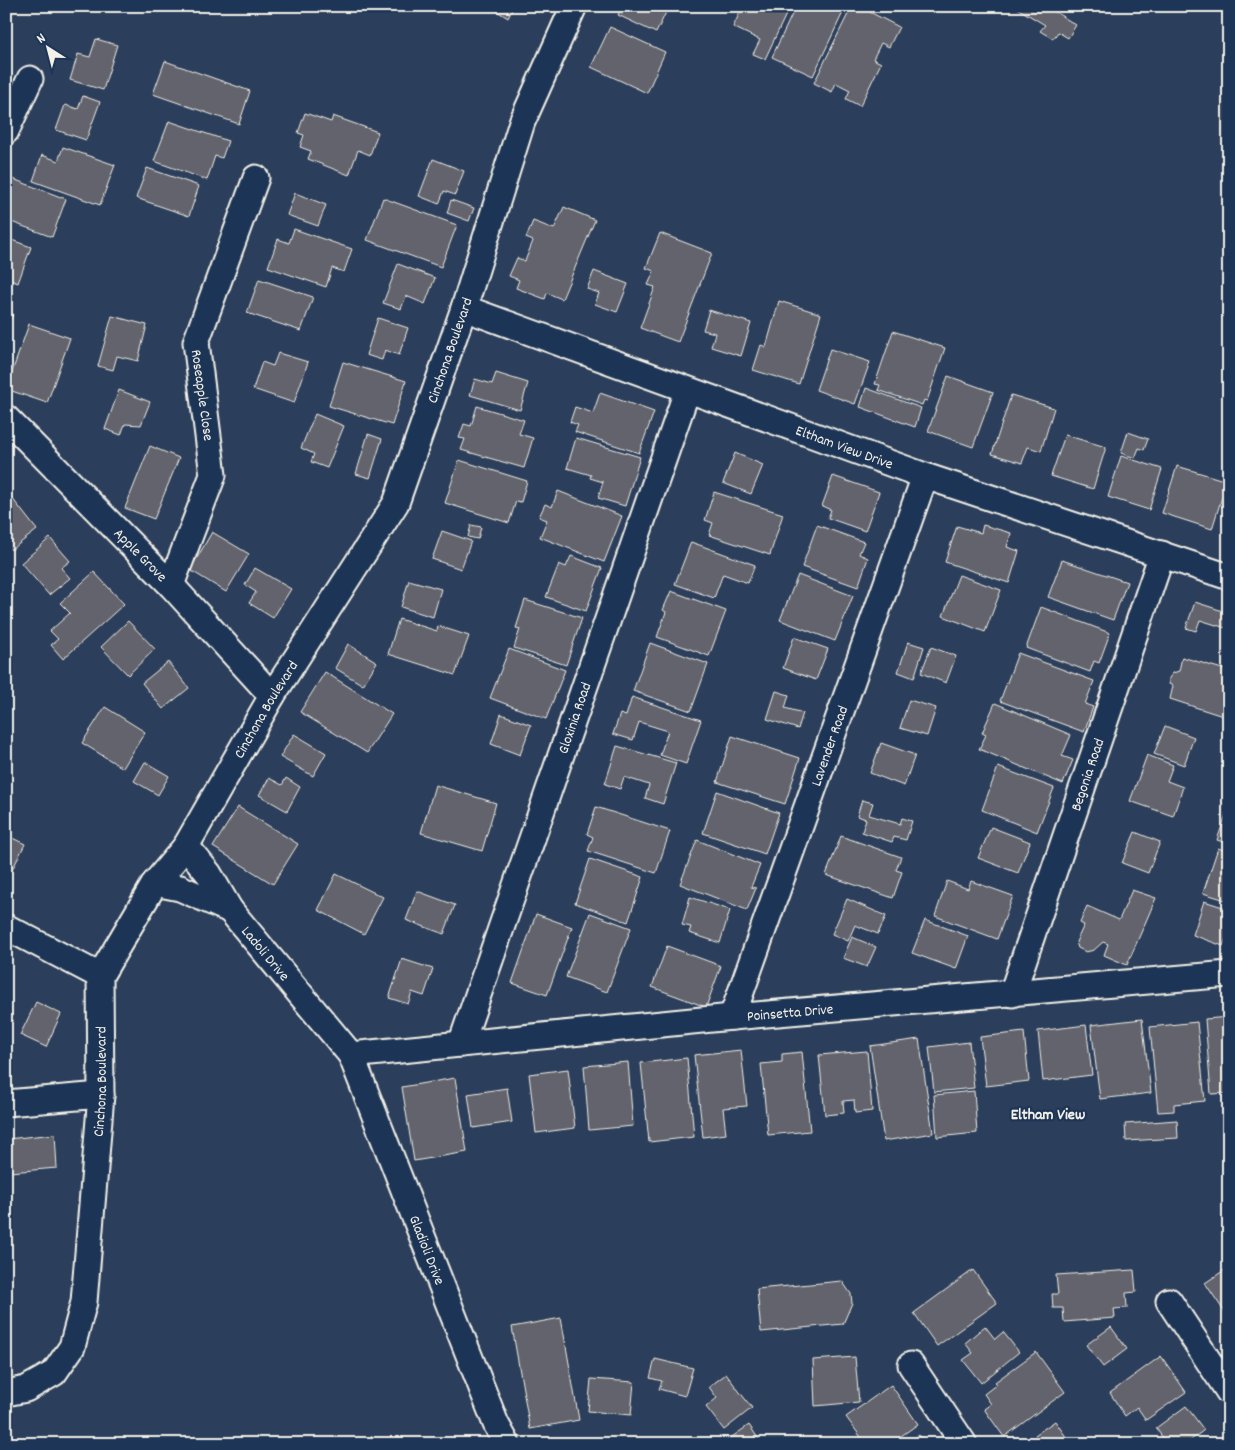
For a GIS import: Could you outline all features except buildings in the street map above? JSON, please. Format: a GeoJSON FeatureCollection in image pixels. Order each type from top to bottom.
{"type":"FeatureCollection","features":[{"type":"Feature","properties":{"kind":"street","name":"Cinchona Boulevard"},"geometry":{"type":"LineString","coordinates":[[6,1393],[26,1389],[54,1373],[72,1347],[84,1302],[101,1095],[100,976],[155,883],[186,846],[272,696],[396,503],[464,308],[522,122],[574,6]]}},
{"type":"Feature","properties":{"kind":"street"},"geometry":{"type":"LineString","coordinates":[[6,131],[30,78]]}},
{"type":"Feature","properties":{"kind":"street","name":"Roseapple Close"},"geometry":{"type":"LineString","coordinates":[[171,585],[214,475],[196,342],[256,178]]}},
{"type":"Feature","properties":{"kind":"street","name":"Eltham View Drive"},"geometry":{"type":"LineString","coordinates":[[464,308],[687,391],[925,476],[1229,577]]}},
{"type":"Feature","properties":{"kind":"street","name":"Gloxinia Road"},"geometry":{"type":"LineString","coordinates":[[460,1044],[687,391]]}},
{"type":"Feature","properties":{"kind":"street","name":"Apple Grove"},"geometry":{"type":"LineString","coordinates":[[6,418],[171,585],[272,696]]}},
{"type":"Feature","properties":{"kind":"street","name":"Lavender Road"},"geometry":{"type":"LineString","coordinates":[[732,1017],[925,476]]}},
{"type":"Feature","properties":{"kind":"street","name":"Begonia Road"},"geometry":{"type":"LineString","coordinates":[[1012,994],[1162,554]]}},
{"type":"Feature","properties":{"kind":"street","name":"Ladoli Drive"},"geometry":{"type":"LineString","coordinates":[[186,846],[209,874],[230,910],[351,1055]]}},
{"type":"Feature","properties":{"kind":"street"},"geometry":{"type":"LineString","coordinates":[[155,883],[180,888],[230,910]]}},
{"type":"Feature","properties":{"kind":"street"},"geometry":{"type":"LineString","coordinates":[[6,927],[100,976]]}},
{"type":"Feature","properties":{"kind":"street","name":"Poinsetta Drive"},"geometry":{"type":"LineString","coordinates":[[351,1055],[732,1017],[1229,974]]}},
{"type":"Feature","properties":{"kind":"street","name":"Gladioli Drive"},"geometry":{"type":"LineString","coordinates":[[351,1055],[496,1424],[507,1444]]}},
{"type":"Feature","properties":{"kind":"street"},"geometry":{"type":"LineString","coordinates":[[6,1103],[101,1095]]}},
{"type":"Feature","properties":{"kind":"street"},"geometry":{"type":"LineString","coordinates":[[1168,1301],[1229,1392]]}},
{"type":"Feature","properties":{"kind":"street"},"geometry":{"type":"LineString","coordinates":[[911,1365],[964,1444]]}},
{"type":"Feature","properties":{"kind":"district","name":"Eltham View"},"geometry":{"type":"Point","coordinates":[1048,1113]}}]}
